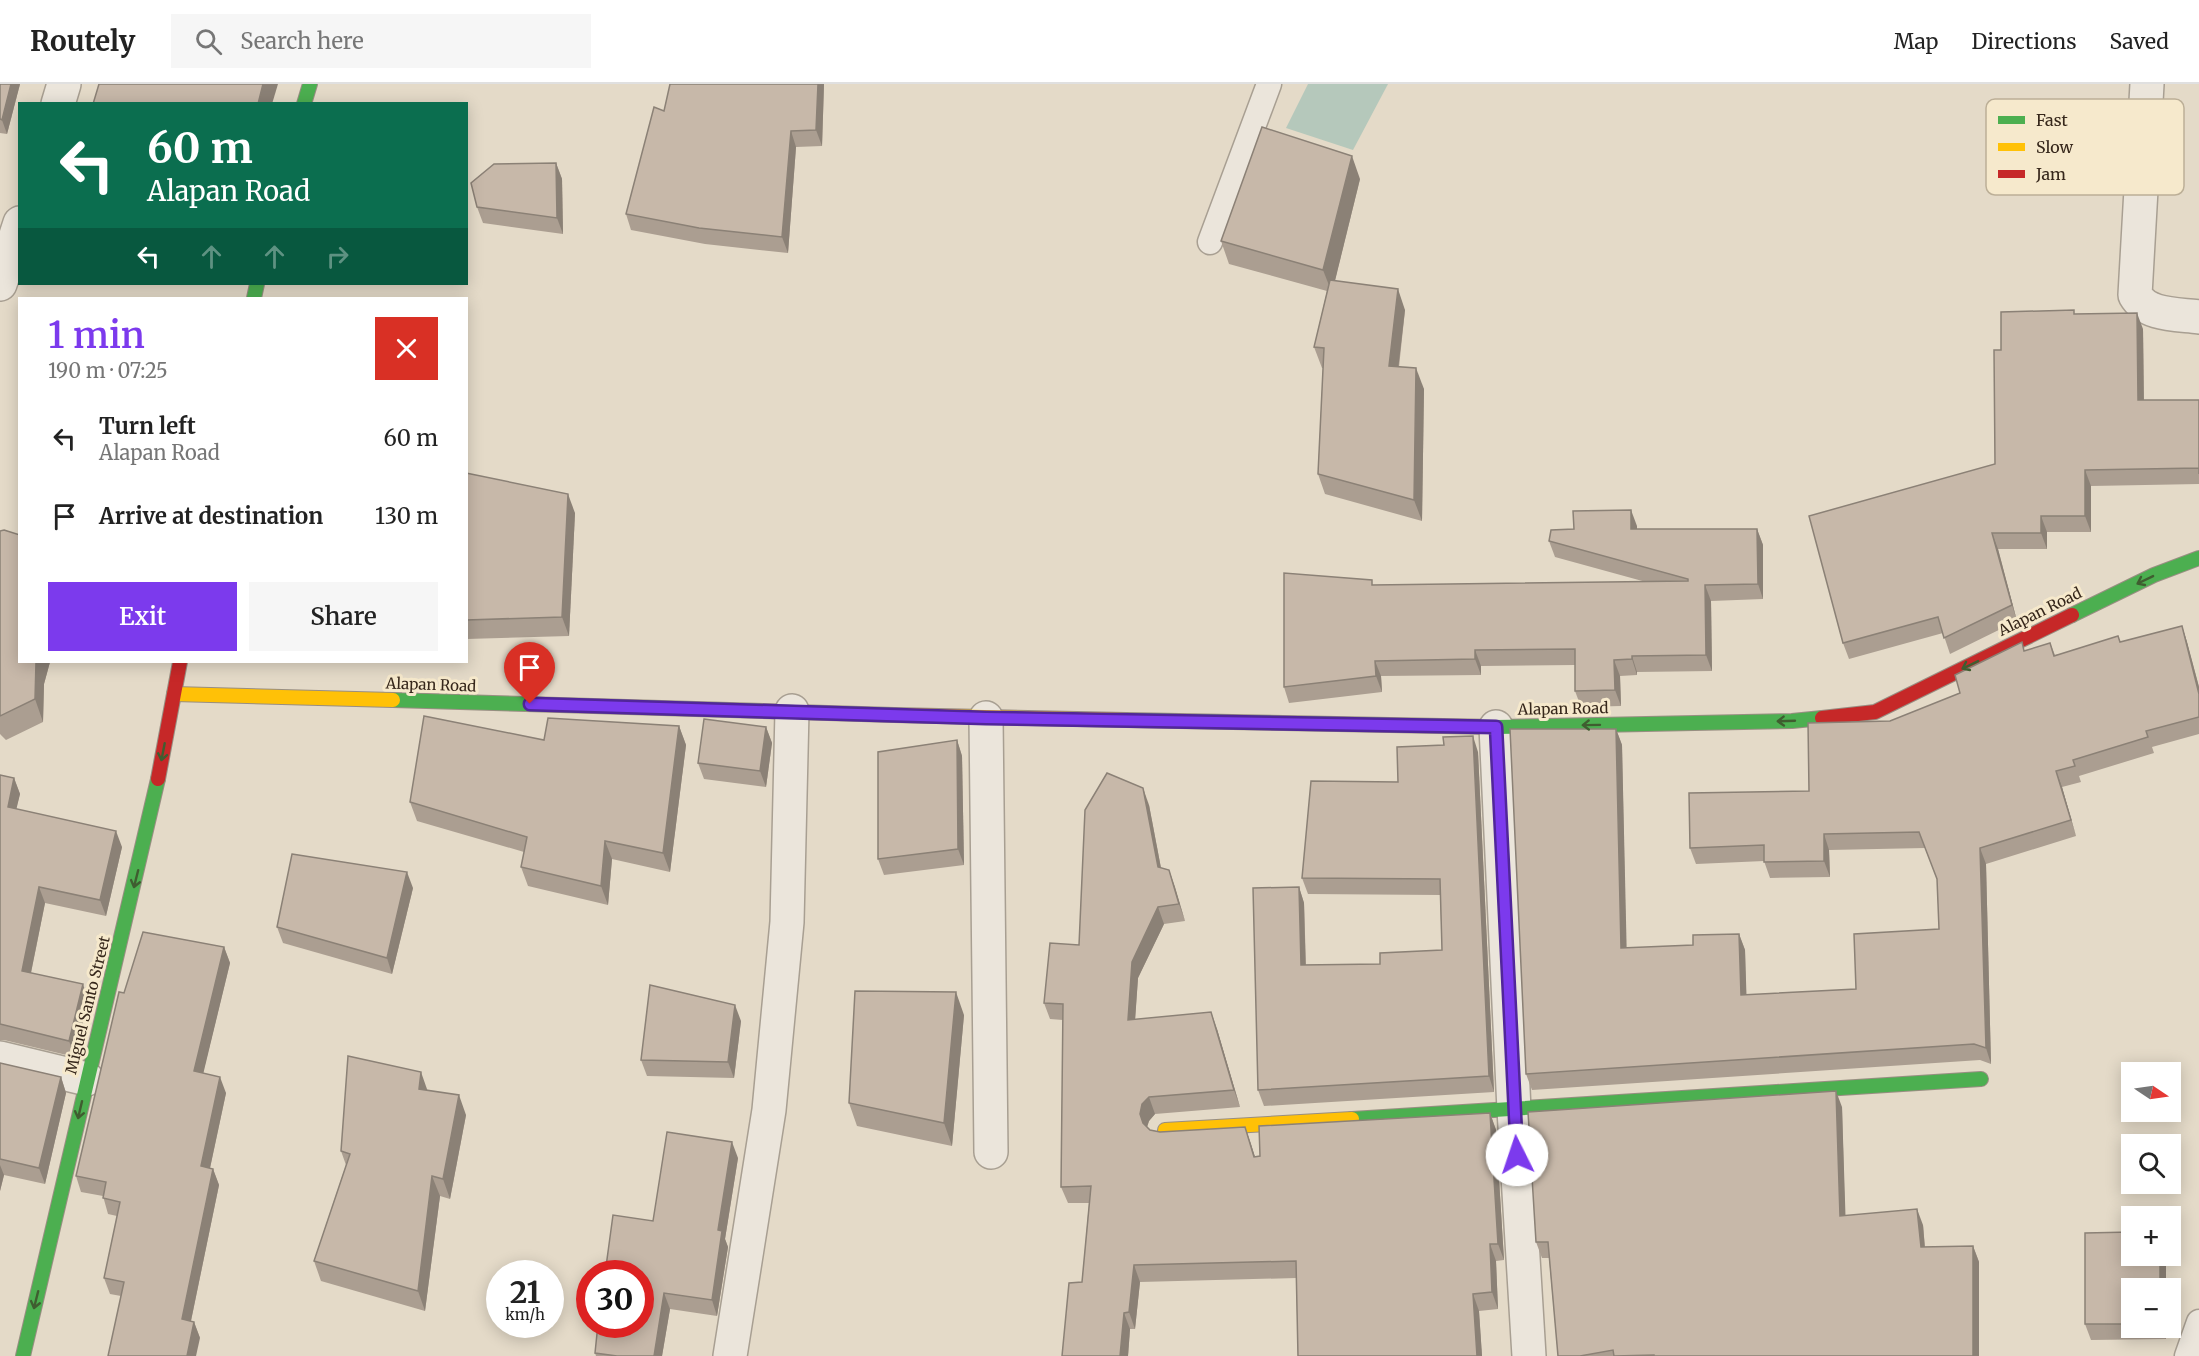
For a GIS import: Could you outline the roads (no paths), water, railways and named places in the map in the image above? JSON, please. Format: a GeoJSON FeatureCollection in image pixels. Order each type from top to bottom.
{"type":"FeatureCollection","features":[{"type":"Feature","properties":{"kind":"street"},"geometry":{"type":"LineString","coordinates":[[305,102],[310,84]]}},
{"type":"Feature","properties":{"kind":"street"},"geometry":{"type":"LineString","coordinates":[[2146,99],[2147,84]]}},
{"type":"Feature","properties":{"kind":"street"},"geometry":{"type":"LineString","coordinates":[[2141,195],[2135,295],[2140,303],[2149,309],[2199,317]]}},
{"type":"Feature","properties":{"kind":"street"},"geometry":{"type":"LineString","coordinates":[[1,275],[18,228]]}},
{"type":"Feature","properties":{"kind":"street","name":"Alapan Road"},"geometry":{"type":"LineString","coordinates":[[174,694],[986,718],[1496,727],[1792,722],[1875,712],[2154,575],[2199,558]]}},
{"type":"Feature","properties":{"kind":"street","name":"Miguel Santo Street"},"geometry":{"type":"LineString","coordinates":[[23,1356],[87,1079],[150,823],[180,663]]}},
{"type":"Feature","properties":{"kind":"street"},"geometry":{"type":"LineString","coordinates":[[730,1356],[769,1110],[787,922],[792,711]]}},
{"type":"Feature","properties":{"kind":"street"},"geometry":{"type":"LineString","coordinates":[[986,718],[991,1152]]}},
{"type":"Feature","properties":{"kind":"street"},"geometry":{"type":"LineString","coordinates":[[1496,727],[1514,1110],[1529,1356]]}},
{"type":"Feature","properties":{"kind":"street"},"geometry":{"type":"LineString","coordinates":[[0,1058],[87,1079]]}},
{"type":"Feature","properties":{"kind":"street"},"geometry":{"type":"LineString","coordinates":[[1164,1130],[1514,1110],[1981,1079]]}},
{"type":"Feature","properties":{"kind":"lane"},"geometry":{"type":"LineString","coordinates":[[1210,242],[1269,84]]}},
{"type":"Feature","properties":{"kind":"lane"},"geometry":{"type":"LineString","coordinates":[[2187,1356],[2199,1322]]}}]}
